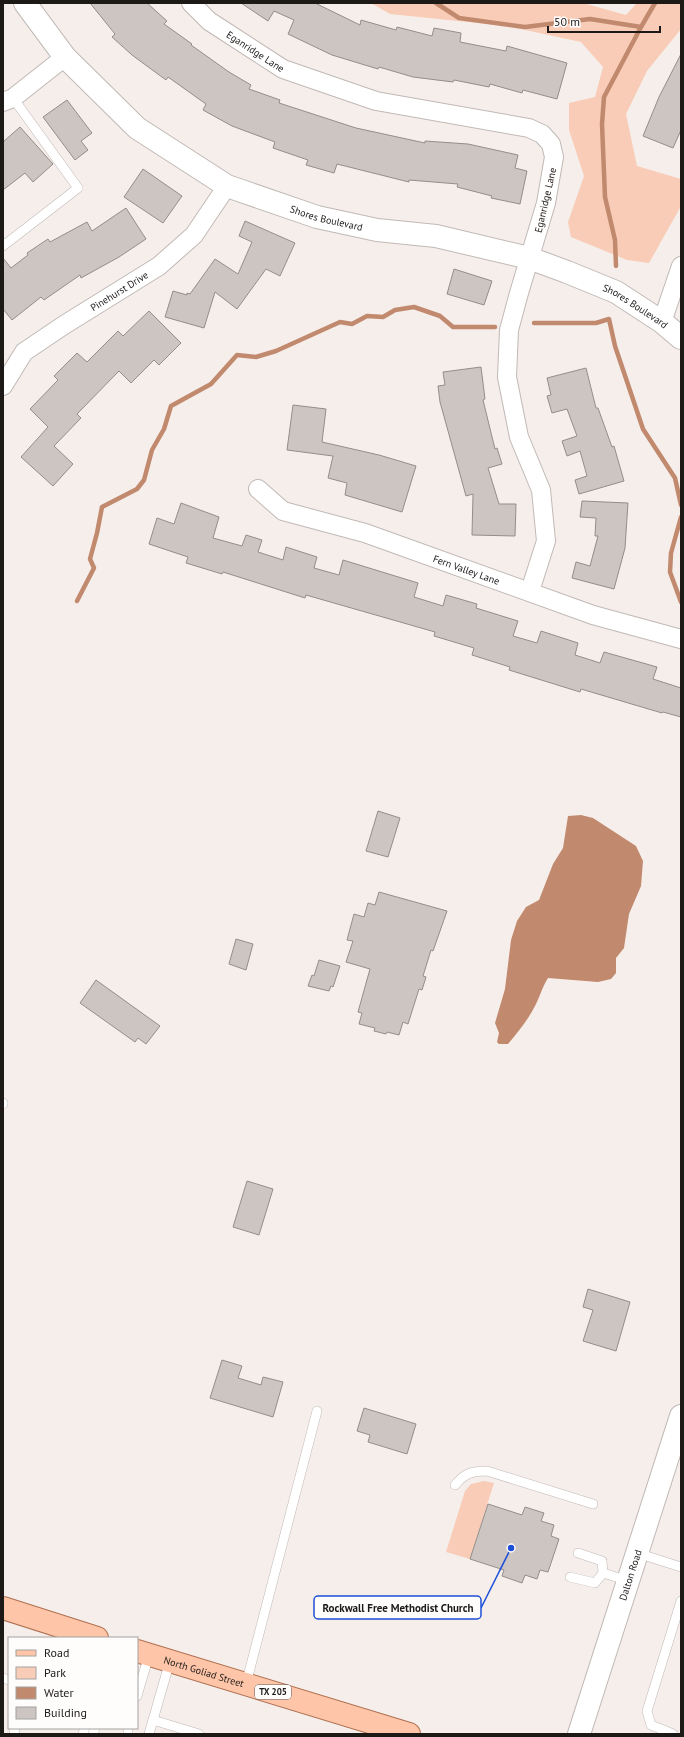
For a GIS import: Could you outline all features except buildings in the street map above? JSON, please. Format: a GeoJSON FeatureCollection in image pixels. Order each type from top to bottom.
{"type":"FeatureCollection","features":[{"type":"Feature","properties":{"kind":"main road"},"geometry":{"type":"LineString","coordinates":[[3,1608],[94,1637]]}},
{"type":"Feature","properties":{"kind":"main road","name":"North Goliad Street"},"geometry":{"type":"LineString","coordinates":[[143,1653],[409,1734]]}},
{"type":"Feature","properties":{"kind":"street","name":"Shores Boulevard"},"geometry":{"type":"LineString","coordinates":[[24,3],[65,56],[137,128],[227,186],[317,217],[377,230],[436,236],[529,258],[616,292],[662,322],[681,338]]}},
{"type":"Feature","properties":{"kind":"street","name":"Eganridge Lane"},"geometry":{"type":"LineString","coordinates":[[191,3],[209,20],[283,69],[376,101],[529,128],[542,134],[551,144],[554,157],[546,203],[509,330],[507,377],[519,437],[541,490],[546,541],[530,591]]}},
{"type":"Feature","properties":{"kind":"street"},"geometry":{"type":"LineString","coordinates":[[8,100],[65,56]]}},
{"type":"Feature","properties":{"kind":"street","name":"Pinehurst Drive"},"geometry":{"type":"LineString","coordinates":[[3,386],[24,352],[64,325],[159,266],[194,235],[227,186]]}},
{"type":"Feature","properties":{"kind":"street"},"geometry":{"type":"LineString","coordinates":[[662,322],[681,266]]}},
{"type":"Feature","properties":{"kind":"street","name":"Fern Valley Lane"},"geometry":{"type":"LineString","coordinates":[[258,489],[283,511],[366,533],[593,615],[681,639]]}},
{"type":"Feature","properties":{"kind":"street","name":"Dalton Road"},"geometry":{"type":"LineString","coordinates":[[579,1734],[681,1416]]}},
{"type":"Feature","properties":{"kind":"lane"},"geometry":{"type":"LineString","coordinates":[[3,246],[78,188],[8,100]]}},
{"type":"Feature","properties":{"kind":"lane"},"geometry":{"type":"LineString","coordinates":[[246,1684],[317,1410]]}},
{"type":"Feature","properties":{"kind":"lane"},"geometry":{"type":"LineString","coordinates":[[455,1485],[460,1479],[473,1471],[487,1471],[593,1504]]}},
{"type":"Feature","properties":{"kind":"lane"},"geometry":{"type":"LineString","coordinates":[[570,1577],[595,1583],[603,1573],[602,1561],[578,1553]]}},
{"type":"Feature","properties":{"kind":"lane"},"geometry":{"type":"LineString","coordinates":[[637,1553],[681,1567]]}},
{"type":"Feature","properties":{"kind":"lane"},"geometry":{"type":"LineString","coordinates":[[603,1573],[628,1581]]}},
{"type":"Feature","properties":{"kind":"lane"},"geometry":{"type":"LineString","coordinates":[[673,1734],[651,1725],[647,1711],[681,1601]]}},
{"type":"Feature","properties":{"kind":"lane"},"geometry":{"type":"LineString","coordinates":[[138,1689],[143,1653]]}},
{"type":"Feature","properties":{"kind":"lane"},"geometry":{"type":"LineString","coordinates":[[149,1734],[170,1661]]}},
{"type":"Feature","properties":{"kind":"lane"},"geometry":{"type":"LineString","coordinates":[[153,1720],[199,1734]]}},
{"type":"Feature","properties":{"kind":"green space"},"geometry":{"type":"Polygon","coordinates":[[[371,3],[583,3],[626,15],[637,3],[681,3],[681,29],[647,71],[626,114],[637,166],[681,179],[681,206],[649,263],[627,260],[571,237],[568,222],[584,176],[569,130],[569,103],[595,97],[603,67],[581,42],[507,26],[390,14],[371,3]]]}},
{"type":"Feature","properties":{"kind":"green space"},"geometry":{"type":"Polygon","coordinates":[[[484,1481],[494,1483],[470,1559],[446,1552],[465,1491],[471,1484],[484,1481]]]}},
{"type":"Feature","properties":{"kind":"water"},"geometry":{"type":"Polygon","coordinates":[[[581,815],[593,818],[636,846],[643,861],[641,886],[629,914],[624,948],[616,958],[616,973],[611,979],[598,982],[548,978],[535,1006],[523,1026],[508,1044],[499,1044],[497,1042],[499,1033],[495,1023],[505,989],[511,940],[517,921],[526,907],[539,900],[553,864],[563,848],[568,816],[581,815]]]}},
{"type":"Feature","properties":{"kind":"waterway"},"geometry":{"type":"LineString","coordinates":[[436,3],[459,18],[525,27],[590,19],[641,27]]}},
{"type":"Feature","properties":{"kind":"waterway"},"geometry":{"type":"LineString","coordinates":[[616,266],[615,240],[605,197],[602,124],[604,97],[655,3]]}},
{"type":"Feature","properties":{"kind":"waterway"},"geometry":{"type":"LineString","coordinates":[[77,601],[94,568],[90,559],[102,507],[137,489],[144,480],[152,450],[164,429],[171,406],[211,384],[237,355],[256,357],[276,351],[340,322],[352,324],[367,316],[383,317],[395,310],[414,307],[440,316],[453,327],[495,327]]}},
{"type":"Feature","properties":{"kind":"waterway"},"geometry":{"type":"LineString","coordinates":[[534,323],[596,323],[609,319],[615,346],[643,429],[675,478],[681,505]]}},
{"type":"Feature","properties":{"kind":"waterway"},"geometry":{"type":"LineString","coordinates":[[681,517],[671,553],[670,572],[681,602]]}},
{"type":"Feature","properties":{"kind":"place","name":"Rockwall Free Methodist Church"},"geometry":{"type":"Point","coordinates":[511,1548]}}]}
